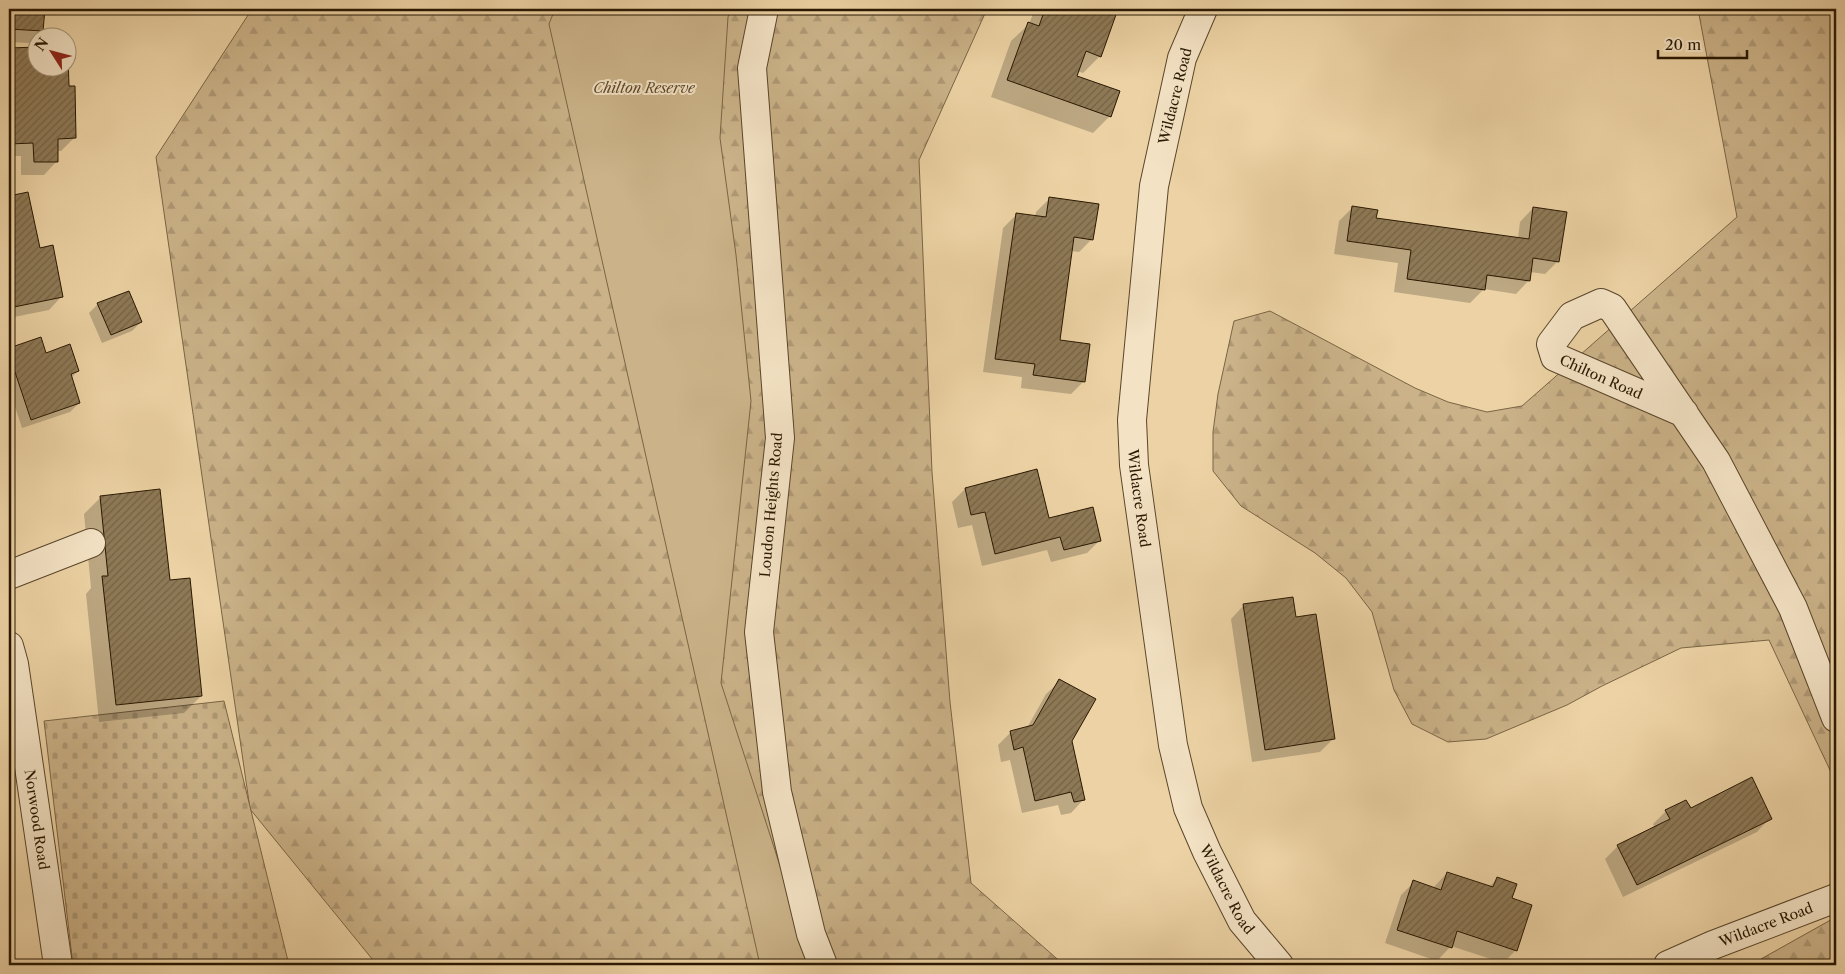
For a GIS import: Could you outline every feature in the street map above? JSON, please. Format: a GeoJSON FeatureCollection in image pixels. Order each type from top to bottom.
{"type":"FeatureCollection","features":[{"type":"Feature","properties":{"kind":"street","name":"Loudon Heights Road"},"geometry":{"type":"LineString","coordinates":[[764,9],[752,68],[780,438],[758,632],[777,792],[812,934],[823,965]]}},
{"type":"Feature","properties":{"kind":"street","name":"Wildacre Road"},"geometry":{"type":"LineString","coordinates":[[1203,9],[1182,58],[1154,186],[1132,420],[1134,465],[1173,745],[1188,808],[1207,852],[1242,921],[1279,965]]}},
{"type":"Feature","properties":{"kind":"street","name":"Chilton Road"},"geometry":{"type":"LineString","coordinates":[[1684,413],[1555,357],[1551,344],[1572,316],[1601,303],[1612,308],[1684,413],[1716,461],[1793,608],[1836,718]]}},
{"type":"Feature","properties":{"kind":"street"},"geometry":{"type":"LineString","coordinates":[[9,575],[91,543]]}},
{"type":"Feature","properties":{"kind":"street","name":"Norwood Road"},"geometry":{"type":"LineString","coordinates":[[9,646],[14,664],[58,965]]}},
{"type":"Feature","properties":{"kind":"street","name":"Wildacre Road"},"geometry":{"type":"LineString","coordinates":[[1668,965],[1713,945],[1836,898]]}},
{"type":"Feature","properties":{"kind":"green space"},"geometry":{"type":"Polygon","coordinates":[[[252,9],[987,9],[919,160],[932,472],[950,702],[971,883],[1064,965],[377,965],[250,809],[156,157],[252,9]]]}},
{"type":"Feature","properties":{"kind":"green space","name":"Chilton Reserve"},"geometry":{"type":"Polygon","coordinates":[[[555,9],[731,9],[728,17],[720,138],[736,255],[751,401],[721,683],[812,965],[760,965],[549,24],[555,9]]]}},
{"type":"Feature","properties":{"kind":"green space"},"geometry":{"type":"Polygon","coordinates":[[[1698,9],[1836,9],[1836,783],[1769,640],[1681,648],[1567,705],[1486,739],[1448,742],[1412,724],[1394,690],[1372,612],[1346,578],[1315,553],[1241,506],[1213,471],[1213,432],[1218,394],[1234,321],[1270,311],[1415,388],[1448,402],[1487,412],[1522,406],[1737,217],[1698,9]]]}},
{"type":"Feature","properties":{"kind":"green space"},"geometry":{"type":"Polygon","coordinates":[[[224,701],[289,965],[73,965],[44,721],[224,701]]]}},
{"type":"Feature","properties":{"kind":"green space"},"geometry":{"type":"Polygon","coordinates":[[[1836,917],[1836,965],[1754,965],[1761,959],[1836,917]]]}},
{"type":"Feature","properties":{"kind":"building"},"geometry":{"type":"Polygon","coordinates":[[[9,9],[45,9],[43,28],[28,28],[28,30],[9,29],[9,9]]]}},
{"type":"Feature","properties":{"kind":"building"},"geometry":{"type":"Polygon","coordinates":[[[1045,9],[1118,9],[1101,57],[1086,51],[1077,76],[1120,91],[1111,117],[1007,80],[1028,22],[1039,26],[1045,9]]]}},
{"type":"Feature","properties":{"kind":"building"},"geometry":{"type":"Polygon","coordinates":[[[28,47],[28,78],[69,78],[69,86],[75,86],[76,138],[58,139],[58,162],[34,162],[33,143],[9,144],[9,48],[28,47]]]}},
{"type":"Feature","properties":{"kind":"building"},"geometry":{"type":"Polygon","coordinates":[[[28,192],[40,248],[53,245],[63,297],[9,308],[9,196],[28,192]]]}},
{"type":"Feature","properties":{"kind":"building"},"geometry":{"type":"Polygon","coordinates":[[[1049,197],[1099,204],[1093,240],[1074,237],[1060,340],[1090,344],[1085,382],[1033,375],[1035,364],[995,359],[1016,213],[1046,217],[1049,197]]]}},
{"type":"Feature","properties":{"kind":"building"},"geometry":{"type":"Polygon","coordinates":[[[1352,206],[1378,210],[1376,218],[1529,239],[1533,207],[1567,212],[1559,262],[1533,258],[1530,281],[1487,275],[1485,290],[1407,279],[1411,250],[1347,241],[1352,206]]]}},
{"type":"Feature","properties":{"kind":"building"},"geometry":{"type":"Polygon","coordinates":[[[129,291],[142,322],[111,335],[97,303],[129,291]]]}},
{"type":"Feature","properties":{"kind":"building"},"geometry":{"type":"Polygon","coordinates":[[[41,337],[46,353],[70,344],[79,371],[71,374],[80,403],[31,420],[9,354],[9,348],[41,337]]]}},
{"type":"Feature","properties":{"kind":"building"},"geometry":{"type":"Polygon","coordinates":[[[1037,469],[1049,518],[1093,507],[1101,541],[1064,550],[1060,537],[995,554],[985,512],[971,515],[965,488],[1037,469]]]}},
{"type":"Feature","properties":{"kind":"building"},"geometry":{"type":"Polygon","coordinates":[[[160,489],[170,580],[190,578],[202,696],[116,705],[102,576],[108,576],[100,496],[160,489]]]}},
{"type":"Feature","properties":{"kind":"building"},"geometry":{"type":"Polygon","coordinates":[[[1293,597],[1296,617],[1316,614],[1335,739],[1265,750],[1243,604],[1293,597]]]}},
{"type":"Feature","properties":{"kind":"building"},"geometry":{"type":"Polygon","coordinates":[[[1059,679],[1096,699],[1072,741],[1085,800],[1074,802],[1071,792],[1035,801],[1023,747],[1014,750],[1010,731],[1033,725],[1059,679]]]}},
{"type":"Feature","properties":{"kind":"building"},"geometry":{"type":"Polygon","coordinates":[[[1752,777],[1772,819],[1637,885],[1617,845],[1670,819],[1665,810],[1686,800],[1691,808],[1752,777]]]}},
{"type":"Feature","properties":{"kind":"building"},"geometry":{"type":"Polygon","coordinates":[[[1447,872],[1493,887],[1497,877],[1517,884],[1512,898],[1532,905],[1517,951],[1457,931],[1452,948],[1397,930],[1413,880],[1441,890],[1447,872]]]}}]}
